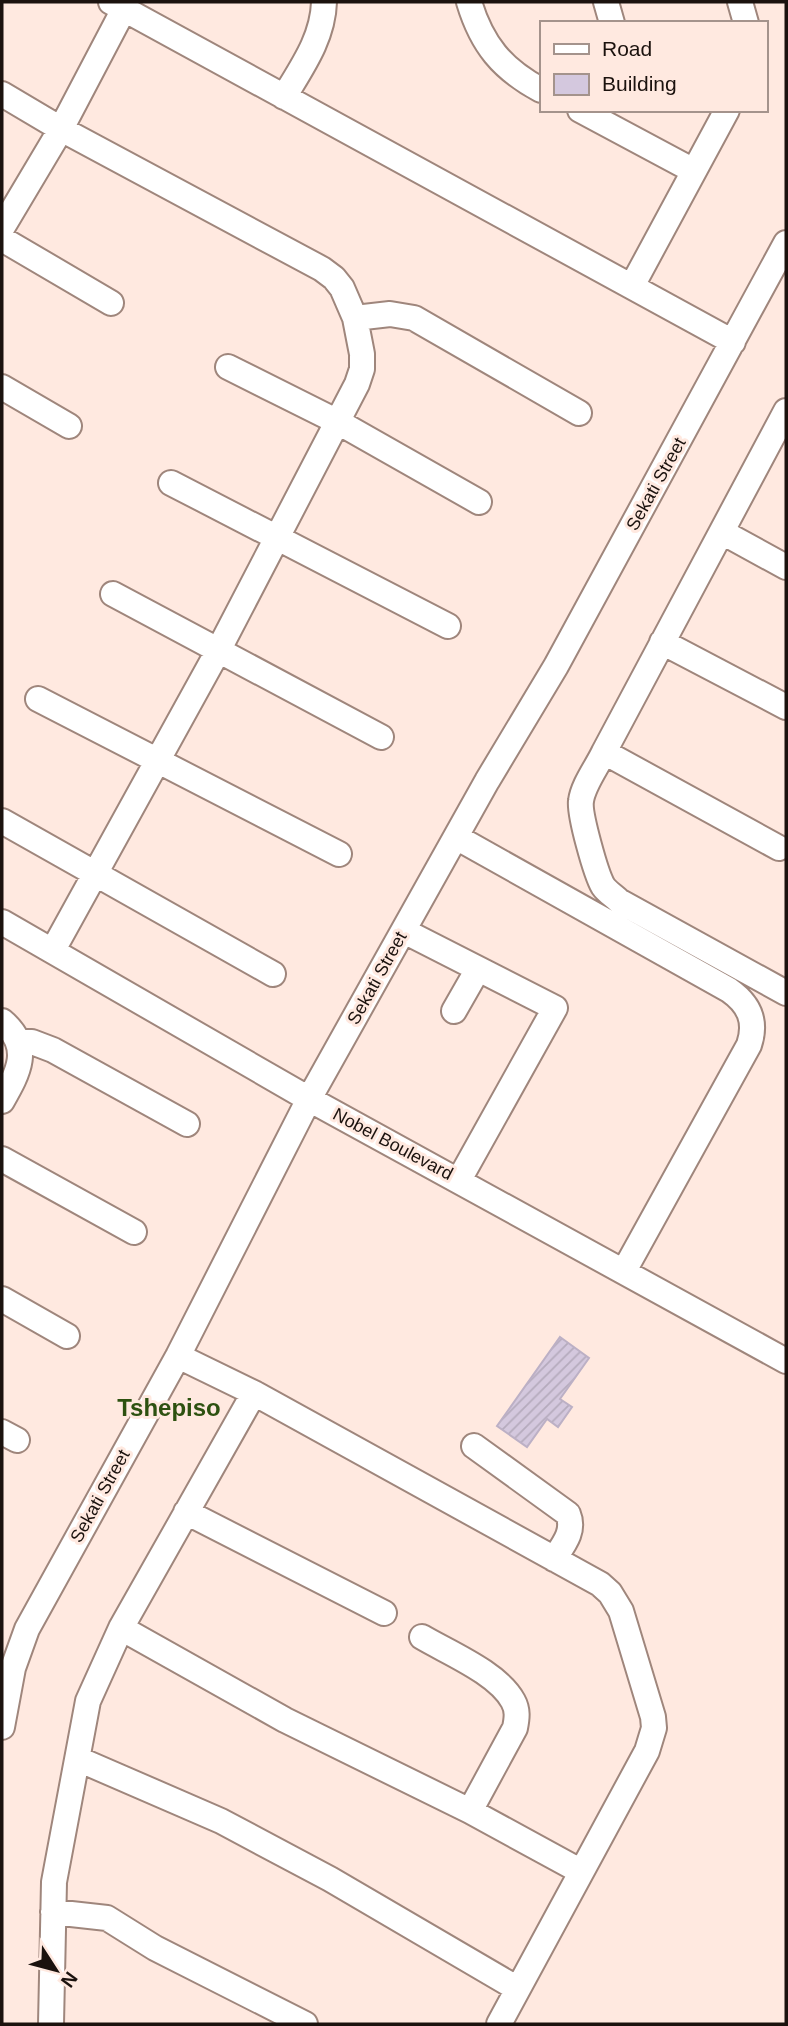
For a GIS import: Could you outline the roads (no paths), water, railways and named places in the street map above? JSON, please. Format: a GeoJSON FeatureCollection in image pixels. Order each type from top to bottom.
{"type":"FeatureCollection","features":[{"type":"Feature","properties":{"kind":"street"},"geometry":{"type":"LineString","coordinates":[[284,97],[318,38],[324,15],[324,2]]}},
{"type":"Feature","properties":{"kind":"street"},"geometry":{"type":"LineString","coordinates":[[469,2],[493,53],[506,68],[540,89]]}},
{"type":"Feature","properties":{"kind":"street"},"geometry":{"type":"LineString","coordinates":[[606,2],[611,21]]}},
{"type":"Feature","properties":{"kind":"street"},"geometry":{"type":"LineString","coordinates":[[740,2],[745,21]]}},
{"type":"Feature","properties":{"kind":"street"},"geometry":{"type":"LineString","coordinates":[[2,228],[61,129],[118,6],[733,342]]}},
{"type":"Feature","properties":{"kind":"street"},"geometry":{"type":"LineString","coordinates":[[2,94],[61,129],[322,269],[342,288],[355,318],[362,354],[358,384],[218,651],[53,950]]}},
{"type":"Feature","properties":{"kind":"street"},"geometry":{"type":"LineString","coordinates":[[583,112],[694,171]]}},
{"type":"Feature","properties":{"kind":"street"},"geometry":{"type":"LineString","coordinates":[[632,286],[726,112]]}},
{"type":"Feature","properties":{"kind":"street"},"geometry":{"type":"LineString","coordinates":[[2,239],[111,303]]}},
{"type":"Feature","properties":{"kind":"street","name":"Sekati Street"},"geometry":{"type":"LineString","coordinates":[[2,1727],[13,1668],[27,1629],[178,1356],[309,1099],[456,836],[556,666],[786,243]]}},
{"type":"Feature","properties":{"kind":"street"},"geometry":{"type":"LineString","coordinates":[[355,318],[390,314],[414,318],[579,413]]}},
{"type":"Feature","properties":{"kind":"street"},"geometry":{"type":"LineString","coordinates":[[228,367],[338,422],[479,502]]}},
{"type":"Feature","properties":{"kind":"street"},"geometry":{"type":"LineString","coordinates":[[2,387],[69,426]]}},
{"type":"Feature","properties":{"kind":"street"},"geometry":{"type":"LineString","coordinates":[[784,418],[604,752],[580,806],[603,886],[619,901],[786,993]]}},
{"type":"Feature","properties":{"kind":"street"},"geometry":{"type":"LineString","coordinates":[[171,483],[448,626]]}},
{"type":"Feature","properties":{"kind":"street"},"geometry":{"type":"LineString","coordinates":[[722,532],[786,567]]}},
{"type":"Feature","properties":{"kind":"street"},"geometry":{"type":"LineString","coordinates":[[113,594],[381,737]]}},
{"type":"Feature","properties":{"kind":"street"},"geometry":{"type":"LineString","coordinates":[[662,642],[786,706]]}},
{"type":"Feature","properties":{"kind":"street"},"geometry":{"type":"LineString","coordinates":[[38,699],[339,854]]}},
{"type":"Feature","properties":{"kind":"street"},"geometry":{"type":"LineString","coordinates":[[604,752],[779,848]]}},
{"type":"Feature","properties":{"kind":"street"},"geometry":{"type":"LineString","coordinates":[[2,821],[273,974]]}},
{"type":"Feature","properties":{"kind":"street"},"geometry":{"type":"LineString","coordinates":[[456,836],[729,990],[741,999],[753,1019],[749,1045],[624,1271]]}},
{"type":"Feature","properties":{"kind":"street","name":"Nobel Boulevard"},"geometry":{"type":"LineString","coordinates":[[2,922],[309,1099],[786,1361]]}},
{"type":"Feature","properties":{"kind":"street"},"geometry":{"type":"LineString","coordinates":[[404,931],[555,1008],[459,1180]]}},
{"type":"Feature","properties":{"kind":"street"},"geometry":{"type":"LineString","coordinates":[[454,1011],[478,969]]}},
{"type":"Feature","properties":{"kind":"street"},"geometry":{"type":"LineString","coordinates":[[2,1021],[14,1033],[21,1055],[17,1074],[2,1101]]}},
{"type":"Feature","properties":{"kind":"street"},"geometry":{"type":"LineString","coordinates":[[19,1042],[32,1042],[53,1050],[187,1124]]}},
{"type":"Feature","properties":{"kind":"street"},"geometry":{"type":"LineString","coordinates":[[2,1159],[134,1232]]}},
{"type":"Feature","properties":{"kind":"street"},"geometry":{"type":"LineString","coordinates":[[2,1299],[67,1336]]}},
{"type":"Feature","properties":{"kind":"street"},"geometry":{"type":"LineString","coordinates":[[178,1356],[254,1393],[600,1584],[615,1600],[653,1717],[654,1728],[647,1751],[499,2024]]}},
{"type":"Feature","properties":{"kind":"street"},"geometry":{"type":"LineString","coordinates":[[51,2024],[53,1912],[60,1846],[88,1701],[121,1628],[254,1393]]}},
{"type":"Feature","properties":{"kind":"street"},"geometry":{"type":"LineString","coordinates":[[474,1446],[568,1514],[571,1528],[554,1559]]}},
{"type":"Feature","properties":{"kind":"street"},"geometry":{"type":"LineString","coordinates":[[186,1512],[384,1613]]}},
{"type":"Feature","properties":{"kind":"street"},"geometry":{"type":"LineString","coordinates":[[121,1628],[293,1724],[470,1811],[580,1871]]}},
{"type":"Feature","properties":{"kind":"street"},"geometry":{"type":"LineString","coordinates":[[422,1637],[486,1674],[508,1692],[514,1703],[517,1715],[515,1728],[470,1811]]}},
{"type":"Feature","properties":{"kind":"street"},"geometry":{"type":"LineString","coordinates":[[78,1759],[221,1821],[330,1879],[518,1989]]}},
{"type":"Feature","properties":{"kind":"street"},"geometry":{"type":"LineString","coordinates":[[53,1912],[107,1918],[155,1948],[305,2024]]}},
{"type":"Feature","properties":{"kind":"district","name":"Tshepiso"},"geometry":{"type":"Point","coordinates":[169,1407]}}]}
